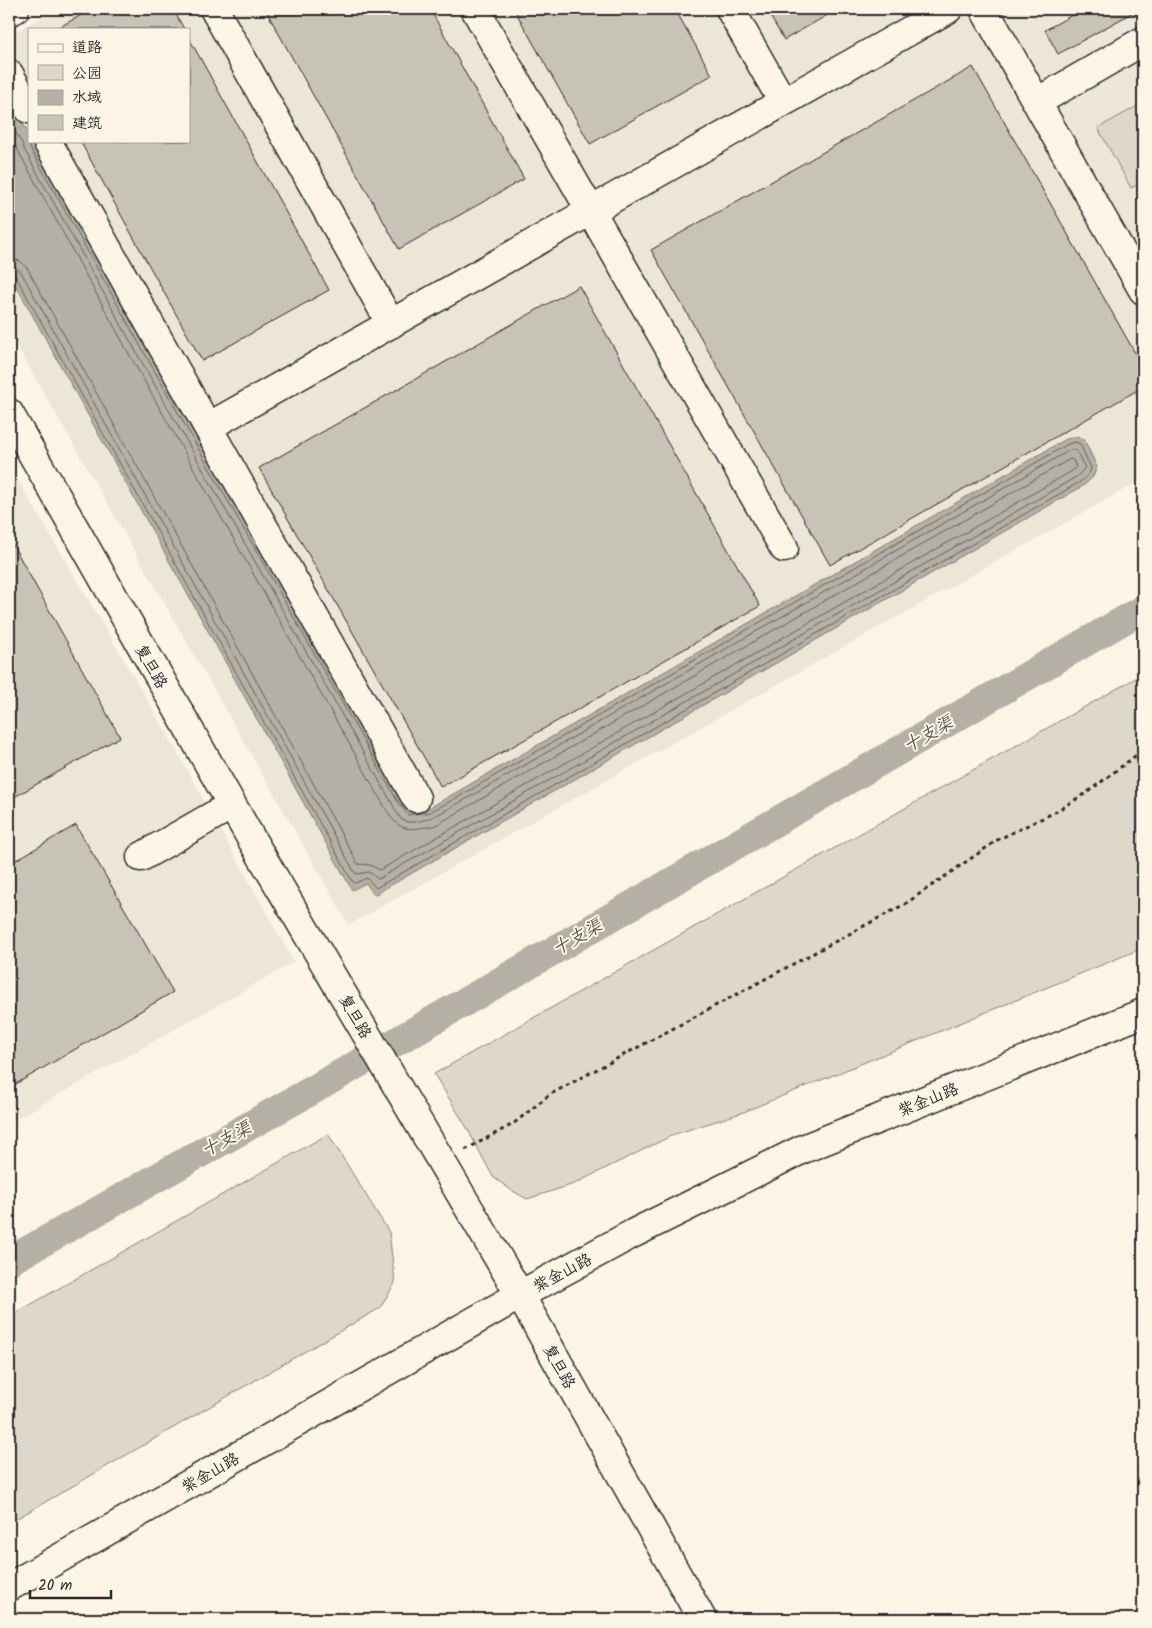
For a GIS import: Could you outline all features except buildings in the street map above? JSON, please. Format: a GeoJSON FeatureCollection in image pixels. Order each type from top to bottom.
{"type":"FeatureCollection","features":[{"type":"Feature","properties":{"kind":"street"},"geometry":{"type":"LineString","coordinates":[[9,12],[15,9]]}},
{"type":"Feature","properties":{"kind":"street"},"geometry":{"type":"LineString","coordinates":[[214,9],[391,324]]}},
{"type":"Feature","properties":{"kind":"street"},"geometry":{"type":"LineString","coordinates":[[475,9],[784,548]]}},
{"type":"Feature","properties":{"kind":"street"},"geometry":{"type":"LineString","coordinates":[[730,9],[783,102]]}},
{"type":"Feature","properties":{"kind":"street"},"geometry":{"type":"LineString","coordinates":[[208,427],[948,9]]}},
{"type":"Feature","properties":{"kind":"street"},"geometry":{"type":"LineString","coordinates":[[984,9],[1143,290]]}},
{"type":"Feature","properties":{"kind":"street"},"geometry":{"type":"LineString","coordinates":[[1037,102],[1143,41]]}},
{"type":"Feature","properties":{"kind":"street"},"geometry":{"type":"LineString","coordinates":[[9,74],[28,107]]}},
{"type":"Feature","properties":{"kind":"street"},"geometry":{"type":"LineString","coordinates":[[48,142],[416,798]]}},
{"type":"Feature","properties":{"kind":"street","name":"复旦路"},"geometry":{"type":"LineString","coordinates":[[9,413],[232,805],[520,1295],[702,1619]]}},
{"type":"Feature","properties":{"kind":"street"},"geometry":{"type":"LineString","coordinates":[[141,857],[232,805]]}},
{"type":"Feature","properties":{"kind":"street","name":"紫金山路"},"geometry":{"type":"LineString","coordinates":[[9,1588],[520,1295],[634,1233],[803,1148],[1143,1013]]}},
{"type":"Feature","properties":{"kind":"path"},"geometry":{"type":"LineString","coordinates":[[436,1153],[513,1124],[549,1095],[905,904],[1000,839],[1054,813],[1088,792],[1143,750]]}},
{"type":"Feature","properties":{"kind":"shaded area"},"geometry":{"type":"Polygon","coordinates":[[[56,9],[1143,9],[1143,479],[349,925],[9,332],[9,35],[56,9]]]}},
{"type":"Feature","properties":{"kind":"shaded area"},"geometry":{"type":"Polygon","coordinates":[[[9,465],[161,723],[294,962],[9,1123],[9,465]]]}},
{"type":"Feature","properties":{"kind":"green space"},"geometry":{"type":"Polygon","coordinates":[[[1143,103],[1143,182],[1131,188],[1098,128],[1143,103]]]}},
{"type":"Feature","properties":{"kind":"green space"},"geometry":{"type":"Polygon","coordinates":[[[1143,674],[1143,948],[741,1113],[675,1134],[574,1184],[527,1199],[493,1177],[466,1126],[434,1074],[1143,674]]]}},
{"type":"Feature","properties":{"kind":"green space"},"geometry":{"type":"Polygon","coordinates":[[[328,1134],[389,1232],[395,1283],[380,1308],[9,1523],[9,1317],[328,1134]]]}},
{"type":"Feature","properties":{"kind":"water"},"geometry":{"type":"Polygon","coordinates":[[[11,103],[28,132],[28,142],[34,142],[149,352],[409,810],[429,808],[1066,439],[1076,437],[1084,439],[1097,467],[1093,477],[1083,486],[374,895],[366,883],[352,890],[9,273],[9,104],[11,103]]]}},
{"type":"Feature","properties":{"kind":"waterway","name":"十支渠"},"geometry":{"type":"LineString","coordinates":[[9,1261],[318,1087],[1143,609]]}}]}
